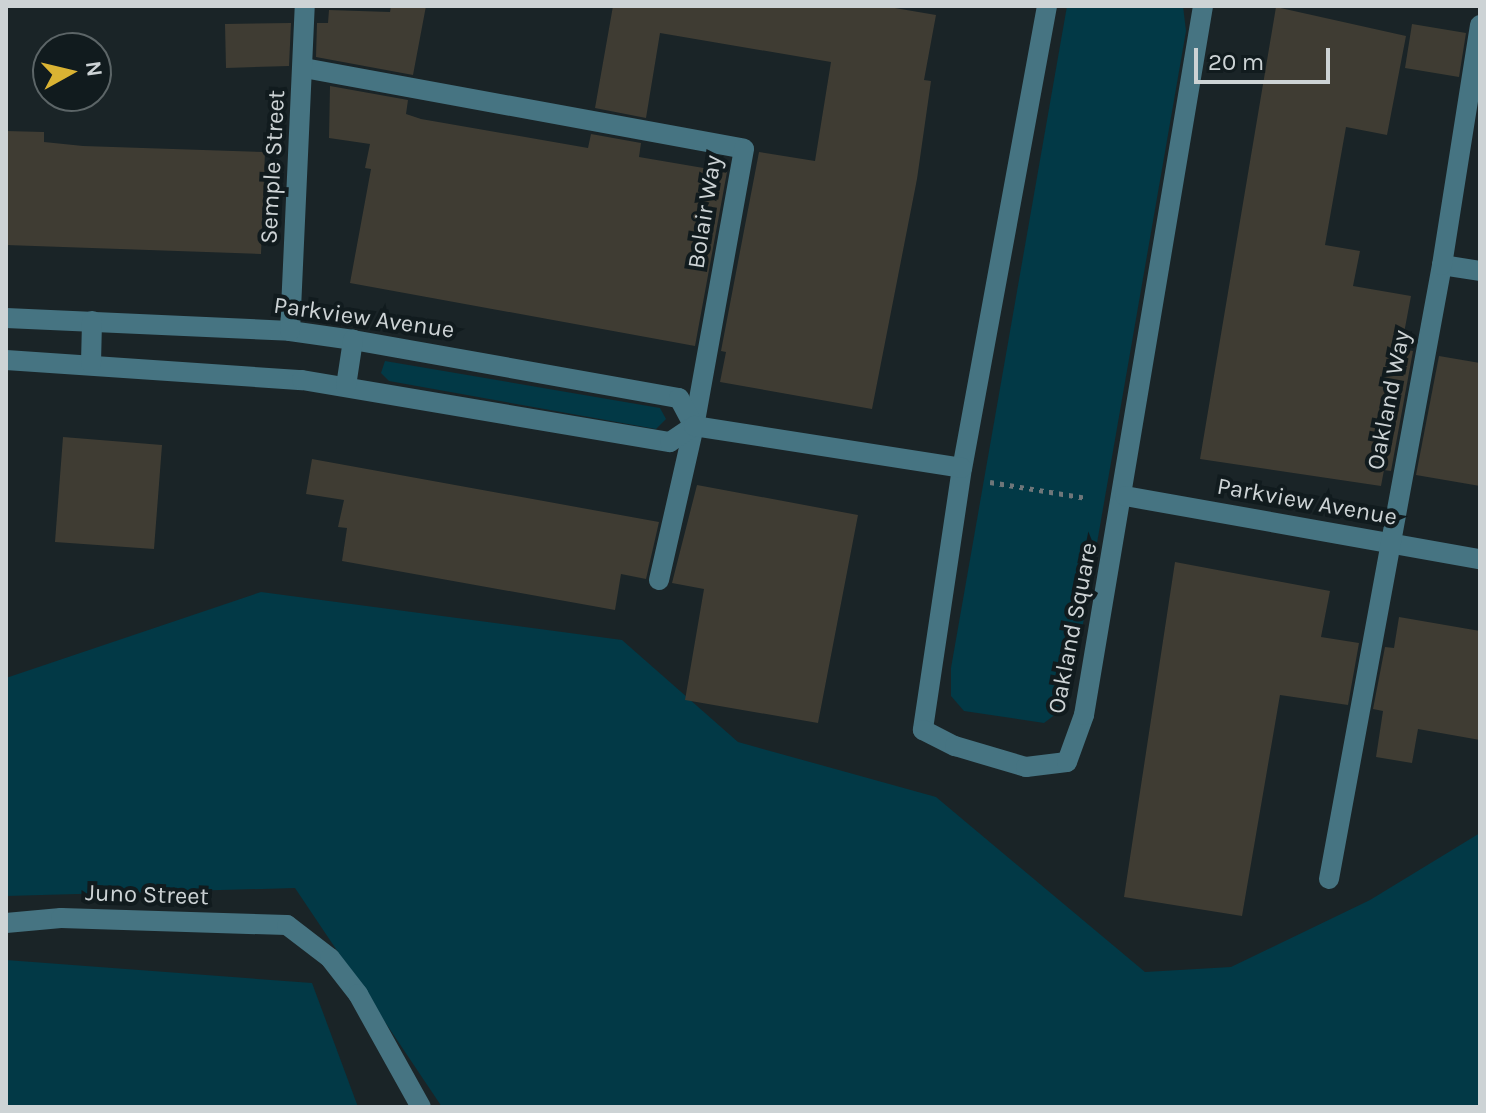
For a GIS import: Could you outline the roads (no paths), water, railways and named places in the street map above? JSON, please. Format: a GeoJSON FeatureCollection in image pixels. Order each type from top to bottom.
{"type":"FeatureCollection","features":[{"type":"Feature","properties":{"kind":"street","name":"Semple Street"},"geometry":{"type":"LineString","coordinates":[[290,331],[305,6]]}},
{"type":"Feature","properties":{"kind":"street","name":"Oakland Square"},"geometry":{"type":"LineString","coordinates":[[1047,6],[962,468],[923,730],[955,746],[1026,767],[1067,762],[1084,715],[1125,496],[1203,6]]}},
{"type":"Feature","properties":{"kind":"street","name":"Oakland Way"},"geometry":{"type":"LineString","coordinates":[[1329,879],[1388,543],[1442,265],[1480,25]]}},
{"type":"Feature","properties":{"kind":"street","name":"Bolair Way"},"geometry":{"type":"LineString","coordinates":[[304,68],[744,149],[694,426],[659,580]]}},
{"type":"Feature","properties":{"kind":"street"},"geometry":{"type":"LineString","coordinates":[[1442,265],[1480,271]]}},
{"type":"Feature","properties":{"kind":"street","name":"Parkview Avenue"},"geometry":{"type":"LineString","coordinates":[[6,318],[290,331],[353,340],[679,398],[694,426]]}},
{"type":"Feature","properties":{"kind":"street"},"geometry":{"type":"LineString","coordinates":[[91,363],[92,321]]}},
{"type":"Feature","properties":{"kind":"street"},"geometry":{"type":"LineString","coordinates":[[346,386],[353,340]]}},
{"type":"Feature","properties":{"kind":"street"},"geometry":{"type":"LineString","coordinates":[[6,360],[91,363],[346,386],[670,442],[694,426],[962,468]]}},
{"type":"Feature","properties":{"kind":"street","name":"Parkview Avenue"},"geometry":{"type":"LineString","coordinates":[[1125,496],[1480,559]]}},
{"type":"Feature","properties":{"kind":"street","name":"Juno Street"},"geometry":{"type":"LineString","coordinates":[[6,923],[61,918],[287,925],[330,958],[358,994],[421,1107]]}}]}
